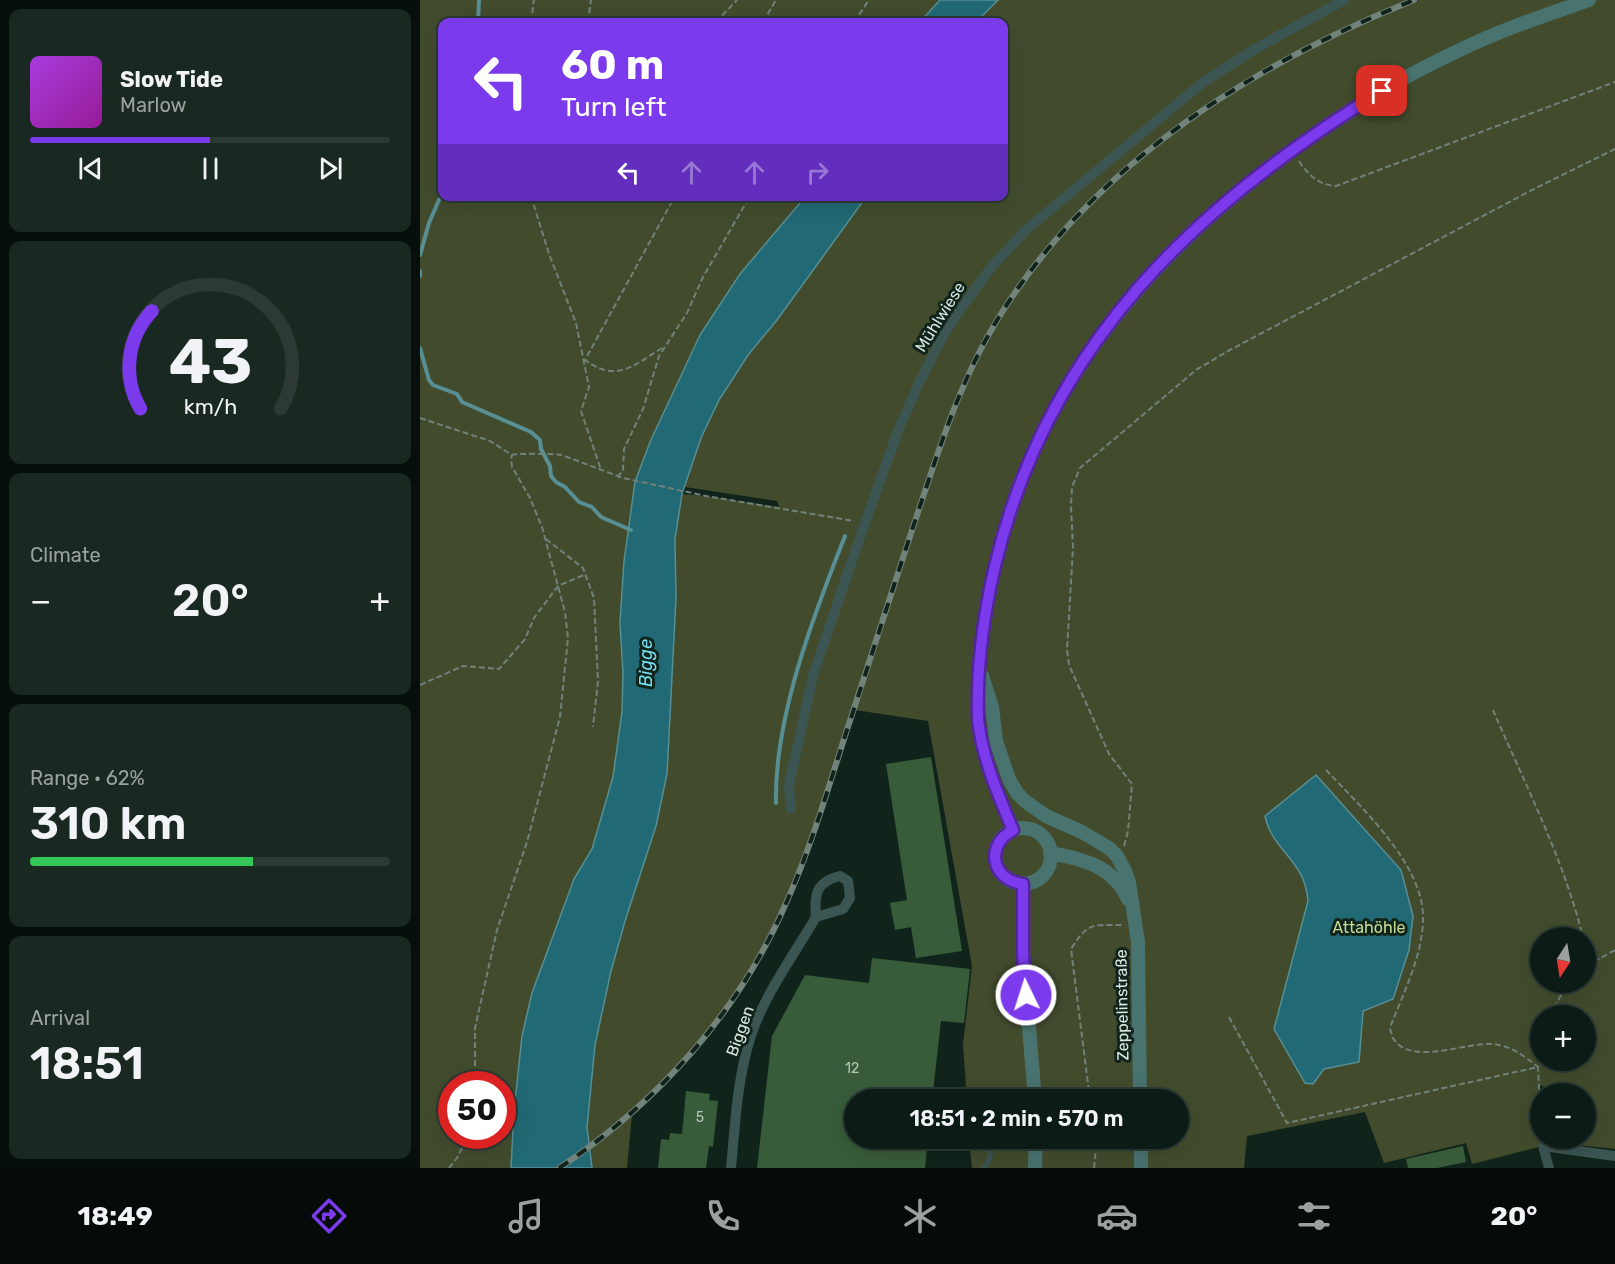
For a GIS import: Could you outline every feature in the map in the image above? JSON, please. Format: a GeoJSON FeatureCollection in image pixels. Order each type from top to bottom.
{"type":"FeatureCollection","features":[{"type":"Feature","properties":{"kind":"main road"},"geometry":{"type":"LineString","coordinates":[[1013,830],[986,758],[978,725],[979,667],[983,623],[1003,532],[1016,492],[1038,439],[1078,367],[1141,284],[1173,251],[1227,201],[1292,150],[1337,118],[1423,68],[1511,28],[1589,0]]}},
{"type":"Feature","properties":{"kind":"main road"},"geometry":{"type":"LineString","coordinates":[[979,667],[992,707],[996,741],[1009,779],[1017,793],[1034,809],[1096,840],[1117,856]]}},
{"type":"Feature","properties":{"kind":"main road"},"geometry":{"type":"LineString","coordinates":[[1028,828],[1037,832],[1044,838],[1050,853],[1050,862],[1038,879],[1023,884],[1003,876],[996,864],[995,850],[1000,840],[1013,830],[1028,828]]}},
{"type":"Feature","properties":{"kind":"main road","name":"Zeppelinstraße"},"geometry":{"type":"LineString","coordinates":[[1050,853],[1083,859],[1100,867],[1115,879],[1125,892],[1132,910]]}},
{"type":"Feature","properties":{"kind":"main road","name":"Zeppelinstraße"},"geometry":{"type":"LineString","coordinates":[[1117,856],[1129,882],[1138,942],[1140,1089]]}},
{"type":"Feature","properties":{"kind":"main road"},"geometry":{"type":"LineString","coordinates":[[1023,884],[1023,955],[1034,1089]]}},
{"type":"Feature","properties":{"kind":"main road"},"geometry":{"type":"LineString","coordinates":[[1035,1168],[1036,1149]]}},
{"type":"Feature","properties":{"kind":"main road"},"geometry":{"type":"LineString","coordinates":[[1141,1149],[1141,1168]]}},
{"type":"Feature","properties":{"kind":"street","name":"Mühlwiese"},"geometry":{"type":"LineString","coordinates":[[791,809],[789,785],[814,672],[898,430],[944,334],[992,266],[1027,229],[1202,83],[1255,49],[1344,0]]}},
{"type":"Feature","properties":{"kind":"street","name":"Biggen"},"geometry":{"type":"LineString","coordinates":[[731,1168],[742,1070],[750,1037],[762,1010],[816,917]]}},
{"type":"Feature","properties":{"kind":"street"},"geometry":{"type":"LineString","coordinates":[[1549,1168],[1543,1146],[1615,1156]]}},
{"type":"Feature","properties":{"kind":"lane"},"geometry":{"type":"LineString","coordinates":[[984,1168],[988,1163],[992,1149]]}},
{"type":"Feature","properties":{"kind":"path"},"geometry":{"type":"LineString","coordinates":[[532,18],[534,0]]}},
{"type":"Feature","properties":{"kind":"path"},"geometry":{"type":"LineString","coordinates":[[589,18],[591,0]]}},
{"type":"Feature","properties":{"kind":"path"},"geometry":{"type":"LineString","coordinates":[[720,18],[737,0]]}},
{"type":"Feature","properties":{"kind":"path"},"geometry":{"type":"LineString","coordinates":[[765,18],[776,0]]}},
{"type":"Feature","properties":{"kind":"path"},"geometry":{"type":"LineString","coordinates":[[857,18],[869,0]]}},
{"type":"Feature","properties":{"kind":"path"},"geometry":{"type":"LineString","coordinates":[[1292,150],[1306,172],[1317,181],[1326,186],[1336,186],[1615,82]]}},
{"type":"Feature","properties":{"kind":"path"},"geometry":{"type":"LineString","coordinates":[[1117,856],[1127,837],[1132,784],[1109,754],[1069,665],[1067,650],[1073,548],[1072,487],[1080,468],[1204,365],[1532,190],[1615,149]]}},
{"type":"Feature","properties":{"kind":"path"},"geometry":{"type":"LineString","coordinates":[[533,201],[549,254],[576,323],[589,387],[581,411],[602,472]]}},
{"type":"Feature","properties":{"kind":"path"},"geometry":{"type":"LineString","coordinates":[[585,360],[672,201]]}},
{"type":"Feature","properties":{"kind":"path"},"geometry":{"type":"LineString","coordinates":[[616,477],[622,474],[624,449],[643,409],[656,365],[664,347],[687,313],[704,277],[747,201]]}},
{"type":"Feature","properties":{"kind":"path"},"geometry":{"type":"LineString","coordinates":[[585,360],[606,372],[625,371],[664,347]]}},
{"type":"Feature","properties":{"kind":"path"},"geometry":{"type":"LineString","coordinates":[[420,418],[490,441],[512,455],[554,453],[616,477],[706,496],[865,523]]}},
{"type":"Feature","properties":{"kind":"path"},"geometry":{"type":"LineString","coordinates":[[475,1071],[474,1028],[497,930],[527,842],[560,717],[568,638],[565,612],[546,539],[530,498],[512,467],[510,460],[512,455]]}},
{"type":"Feature","properties":{"kind":"path"},"geometry":{"type":"LineString","coordinates":[[546,539],[583,568],[594,598],[598,681],[593,727]]}},
{"type":"Feature","properties":{"kind":"path"},"geometry":{"type":"LineString","coordinates":[[420,685],[463,666],[499,669],[525,639],[534,618],[558,585],[586,574]]}},
{"type":"Feature","properties":{"kind":"path"},"geometry":{"type":"LineString","coordinates":[[1493,710],[1554,851],[1576,907],[1581,927]]}},
{"type":"Feature","properties":{"kind":"path"},"geometry":{"type":"LineString","coordinates":[[1326,770],[1388,836],[1408,867],[1418,891],[1423,917],[1417,955],[1390,1028],[1394,1041],[1406,1049],[1436,1053],[1464,1046],[1493,1044],[1513,1048],[1530,1061]]}},
{"type":"Feature","properties":{"kind":"path"},"geometry":{"type":"LineString","coordinates":[[1089,1089],[1071,949],[1083,930],[1090,927],[1097,925],[1135,926]]}},
{"type":"Feature","properties":{"kind":"path"},"geometry":{"type":"LineString","coordinates":[[1596,960],[1615,950]]}},
{"type":"Feature","properties":{"kind":"path"},"geometry":{"type":"LineString","coordinates":[[1229,1017],[1287,1123],[1530,1069]]}},
{"type":"Feature","properties":{"kind":"path"},"geometry":{"type":"LineString","coordinates":[[449,1168],[462,1149]]}},
{"type":"Feature","properties":{"kind":"path"},"geometry":{"type":"LineString","coordinates":[[1094,1168],[1096,1149]]}},
{"type":"Feature","properties":{"kind":"green space"},"geometry":{"type":"Polygon","coordinates":[[[420,0],[940,0],[924,18],[438,18],[438,201],[802,201],[700,335],[650,442],[635,482],[624,561],[620,623],[623,673],[622,712],[613,777],[592,849],[574,879],[532,993],[522,1036],[516,1092],[516,1071],[438,1071],[438,1149],[512,1149],[511,1168],[420,1168],[420,0]]]}},
{"type":"Feature","properties":{"kind":"green space","name":"Attahöhle"},"geometry":{"type":"Polygon","coordinates":[[[998,0],[1615,0],[1615,1149],[1596,1147],[1596,1083],[1530,1083],[1531,1149],[1472,1164],[1466,1143],[1384,1163],[1365,1112],[1247,1136],[1244,1168],[972,1168],[970,1149],[1189,1149],[1189,1089],[966,1089],[963,1045],[972,966],[928,721],[855,710],[813,836],[786,905],[740,988],[718,1020],[677,1069],[632,1114],[627,1168],[592,1168],[587,1127],[595,1045],[611,971],[656,826],[667,774],[676,598],[675,539],[682,494],[779,507],[777,501],[685,487],[701,438],[719,400],[748,355],[777,320],[863,201],[1008,201],[1008,18],[980,18],[998,0]]]}},
{"type":"Feature","properties":{"kind":"water"},"geometry":{"type":"Polygon","coordinates":[[[940,0],[998,0],[980,18],[924,18],[940,0]]]}},
{"type":"Feature","properties":{"kind":"water","name":"Bigge"},"geometry":{"type":"Polygon","coordinates":[[[802,201],[863,201],[777,320],[748,355],[719,400],[701,438],[682,494],[675,539],[676,598],[667,774],[656,826],[611,971],[595,1045],[587,1127],[592,1168],[511,1168],[512,1149],[516,1149],[516,1092],[522,1036],[532,993],[574,879],[592,849],[613,777],[622,712],[623,673],[620,623],[624,561],[635,482],[650,442],[700,335],[740,274],[802,201]]]}},
{"type":"Feature","properties":{"kind":"water"},"geometry":{"type":"Polygon","coordinates":[[[1316,775],[1401,870],[1413,916],[1409,950],[1393,999],[1363,1011],[1359,1062],[1324,1069],[1313,1084],[1305,1083],[1274,1029],[1308,901],[1301,875],[1274,838],[1265,816],[1316,775]]]}},
{"type":"Feature","properties":{"kind":"building"},"geometry":{"type":"Polygon","coordinates":[[[931,757],[962,951],[916,958],[911,927],[895,930],[890,903],[907,900],[886,764],[931,757]]]}},
{"type":"Feature","properties":{"kind":"building"},"geometry":{"type":"Polygon","coordinates":[[[872,958],[970,969],[964,1023],[941,1021],[933,1089],[844,1089],[844,1149],[927,1149],[925,1168],[757,1168],[772,1036],[805,975],[869,983],[872,958]]]}},
{"type":"Feature","properties":{"kind":"building"},"geometry":{"type":"Polygon","coordinates":[[[686,1091],[710,1094],[709,1100],[718,1101],[713,1147],[709,1146],[706,1168],[658,1168],[661,1139],[669,1140],[670,1133],[682,1134],[686,1091]]]}},
{"type":"Feature","properties":{"kind":"building"},"geometry":{"type":"Polygon","coordinates":[[[1463,1146],[1466,1162],[1437,1168],[1408,1168],[1406,1159],[1463,1146]]]}},
{"type":"Feature","properties":{"kind":"waterway"},"geometry":{"type":"LineString","coordinates":[[478,18],[479,0]]}},
{"type":"Feature","properties":{"kind":"waterway"},"geometry":{"type":"LineString","coordinates":[[420,255],[429,223],[439,201]]}},
{"type":"Feature","properties":{"kind":"waterway"},"geometry":{"type":"LineString","coordinates":[[420,271],[420,276]]}},
{"type":"Feature","properties":{"kind":"waterway"},"geometry":{"type":"LineString","coordinates":[[420,348],[429,380],[433,385],[457,394],[462,402],[531,432],[540,440],[541,449],[550,466],[551,476],[556,482],[565,487],[579,502],[592,507],[601,517],[631,530]]}},
{"type":"Feature","properties":{"kind":"waterway"},"geometry":{"type":"LineString","coordinates":[[776,803],[777,770],[782,736],[798,667],[845,536]]}},
{"type":"Feature","properties":{"kind":"railway"},"geometry":{"type":"LineString","coordinates":[[559,1168],[596,1142],[663,1084],[721,1016],[746,980],[768,941],[796,881],[811,840],[950,419],[985,341],[1037,262],[1081,212],[1129,167],[1180,126],[1235,89],[1293,56],[1353,26],[1414,0]]}},
{"type":"Feature","properties":{"kind":"route"},"geometry":{"type":"LineString","coordinates":[[1026,995],[1023,955],[1023,884],[1003,876],[996,864],[995,850],[1005,834],[1013,830],[986,758],[978,725],[978,701],[983,623],[993,575],[1003,532],[1033,448],[1078,367],[1107,326],[1141,284],[1173,251],[1209,216],[1292,150],[1337,118],[1382,91]]}}]}
